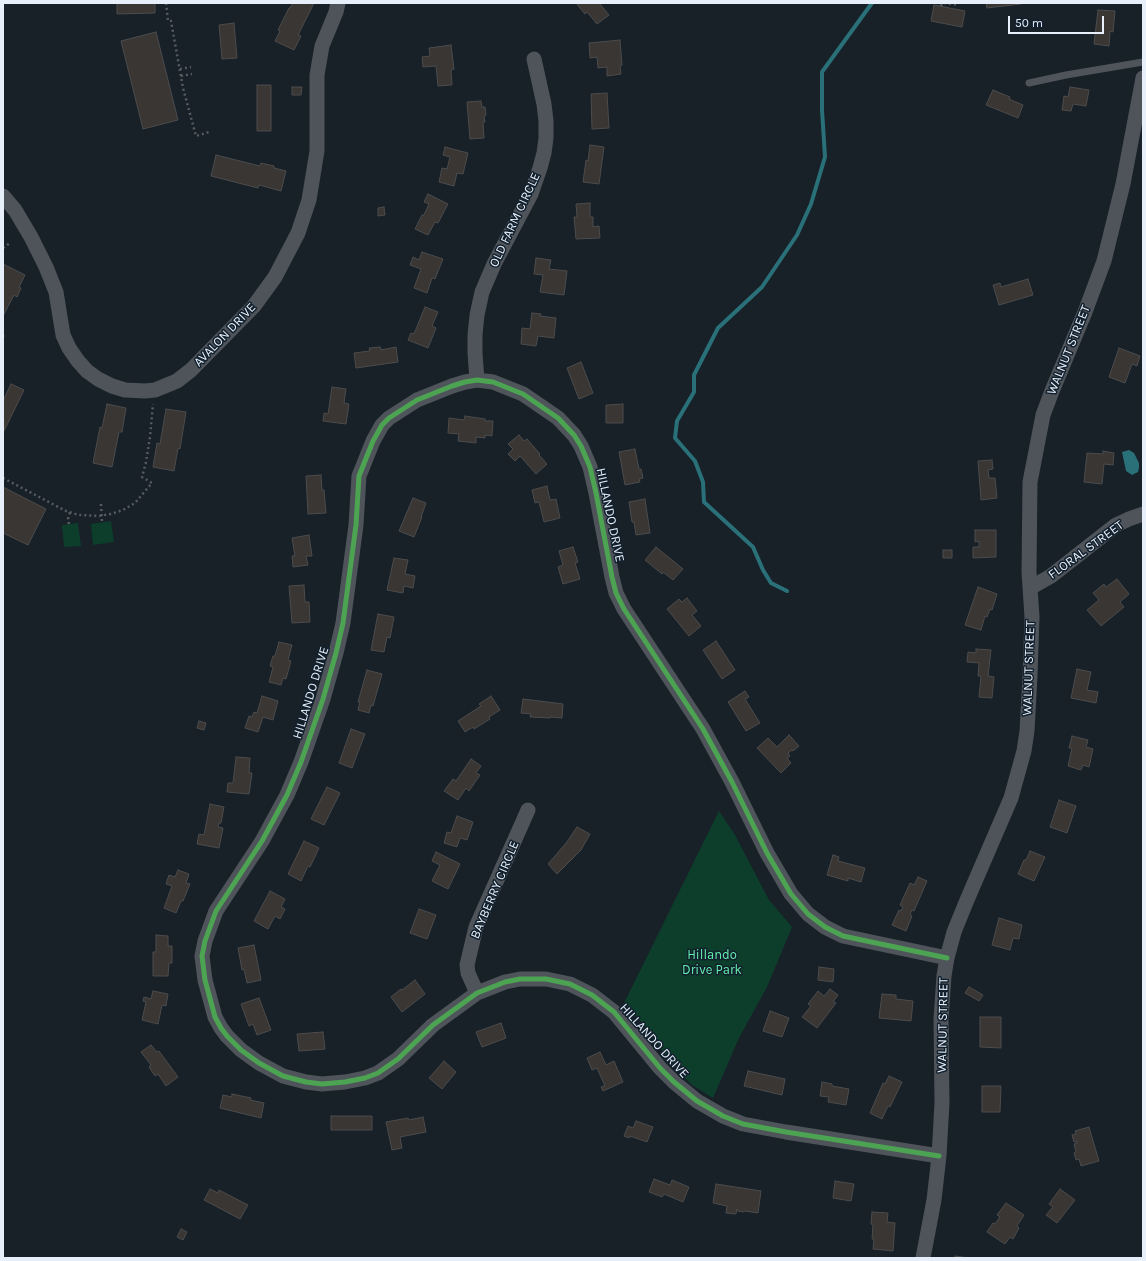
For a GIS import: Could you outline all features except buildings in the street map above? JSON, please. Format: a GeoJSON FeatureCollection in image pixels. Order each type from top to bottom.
{"type":"FeatureCollection","features":[{"type":"Feature","properties":{"kind":"street","name":"AVALON DRIVE"},"geometry":{"type":"LineString","coordinates":[[3,196],[15,210],[46,267],[56,292],[63,335],[68,348],[78,362],[98,379],[112,386],[125,390],[155,390],[177,381],[191,370],[254,306],[275,277],[298,232],[309,200],[316,151],[316,75],[322,46],[336,12],[338,3]]}},
{"type":"Feature","properties":{"kind":"street","name":"OLD FARM CIRCLE"},"geometry":{"type":"LineString","coordinates":[[477,380],[474,353],[477,315],[482,292],[494,264],[530,194],[544,153],[546,121],[544,104],[534,60]]}},
{"type":"Feature","properties":{"kind":"street","name":"WALNUT STREET"},"geometry":{"type":"LineString","coordinates":[[923,1258],[934,1200],[940,1156],[942,1103],[941,1019],[944,976],[947,958],[954,932],[1011,798],[1024,751],[1027,731],[1032,617],[1029,572],[1031,542],[1030,482],[1043,416],[1104,261],[1123,184],[1143,78]]}},
{"type":"Feature","properties":{"kind":"street","name":"HILLANDO DRIVE"},"geometry":{"type":"LineString","coordinates":[[940,1156],[786,1132],[743,1124],[723,1116],[697,1101],[674,1082],[660,1068],[614,1012],[592,996],[570,984],[546,979],[520,979],[505,982],[477,993],[433,1025],[398,1059],[378,1073],[365,1078],[345,1082],[322,1084],[306,1082],[283,1076],[259,1063],[241,1050],[227,1036],[215,1017],[206,980],[202,956],[205,941],[216,911],[262,841],[287,796],[323,700],[343,622],[356,525],[359,476],[373,441],[382,425],[389,418],[417,400],[464,382],[477,380],[492,382],[523,394],[558,418],[574,435],[581,446],[590,467],[612,577],[619,598],[628,615],[703,729],[732,782],[767,853],[791,894],[808,914],[825,927],[843,936],[947,958]]}},
{"type":"Feature","properties":{"kind":"street","name":"FLORAL STREET"},"geometry":{"type":"LineString","coordinates":[[1030,588],[1051,576],[1116,525],[1143,514]]}},
{"type":"Feature","properties":{"kind":"street","name":"BAYBERRY CIRCLE"},"geometry":{"type":"LineString","coordinates":[[477,993],[468,973],[467,965],[476,927],[528,810]]}},
{"type":"Feature","properties":{"kind":"lane"},"geometry":{"type":"LineString","coordinates":[[1029,83],[1143,62]]}},
{"type":"Feature","properties":{"kind":"path"},"geometry":{"type":"LineString","coordinates":[[166,3],[168,21],[171,21],[181,76],[196,136],[209,132]]}},
{"type":"Feature","properties":{"kind":"path"},"geometry":{"type":"LineString","coordinates":[[942,4],[959,5]]}},
{"type":"Feature","properties":{"kind":"path"},"geometry":{"type":"LineString","coordinates":[[180,69],[190,67]]}},
{"type":"Feature","properties":{"kind":"path"},"geometry":{"type":"LineString","coordinates":[[181,76],[192,74]]}},
{"type":"Feature","properties":{"kind":"path"},"geometry":{"type":"LineString","coordinates":[[3,248],[10,243]]}},
{"type":"Feature","properties":{"kind":"path"},"geometry":{"type":"LineString","coordinates":[[3,478],[70,512],[79,515],[102,516],[111,514],[135,502],[152,483],[142,477],[146,462],[153,415],[153,403],[156,399]]}},
{"type":"Feature","properties":{"kind":"path"},"geometry":{"type":"LineString","coordinates":[[101,504],[102,522]]}},
{"type":"Feature","properties":{"kind":"path"},"geometry":{"type":"LineString","coordinates":[[69,524],[68,519],[70,512]]}},
{"type":"Feature","properties":{"kind":"green space"},"geometry":{"type":"Polygon","coordinates":[[[111,521],[114,542],[93,545],[91,524],[111,521]]]}},
{"type":"Feature","properties":{"kind":"green space"},"geometry":{"type":"Polygon","coordinates":[[[78,523],[81,546],[64,547],[62,525],[78,523]]]}},
{"type":"Feature","properties":{"kind":"green space","name":"Hillando Drive Park"},"geometry":{"type":"Polygon","coordinates":[[[719,811],[735,835],[769,900],[792,927],[767,987],[739,1038],[713,1098],[692,1085],[680,1073],[643,1024],[624,1003],[719,811]]]}},
{"type":"Feature","properties":{"kind":"water"},"geometry":{"type":"Polygon","coordinates":[[[1129,450],[1134,453],[1139,463],[1138,472],[1132,475],[1126,471],[1122,452],[1129,450]]]}},
{"type":"Feature","properties":{"kind":"waterway"},"geometry":{"type":"LineString","coordinates":[[787,591],[771,583],[763,570],[753,547],[704,502],[703,482],[695,461],[675,438],[677,421],[694,392],[694,375],[718,328],[762,287],[797,235],[811,204],[825,157],[822,110],[822,72],[872,3]]}},
{"type":"Feature","properties":{"kind":"cycle path"},"geometry":{"type":"LineString","coordinates":[[939,1156],[786,1132],[743,1124],[723,1116],[697,1101],[674,1082],[660,1068],[614,1012],[592,995],[570,984],[546,979],[520,979],[505,982],[477,993],[433,1025],[398,1059],[378,1073],[365,1078],[345,1082],[322,1084],[306,1082],[283,1076],[259,1063],[241,1050],[227,1036],[215,1017],[205,980],[202,956],[205,941],[216,911],[262,841],[287,795],[301,762],[323,699],[343,623],[356,525],[359,476],[373,441],[382,425],[389,418],[417,400],[452,386],[477,380],[493,382],[523,394],[558,418],[574,435],[581,446],[590,467],[616,593],[624,609],[703,729],[732,782],[767,853],[791,894],[808,914],[825,927],[843,936],[947,958]]}}]}
